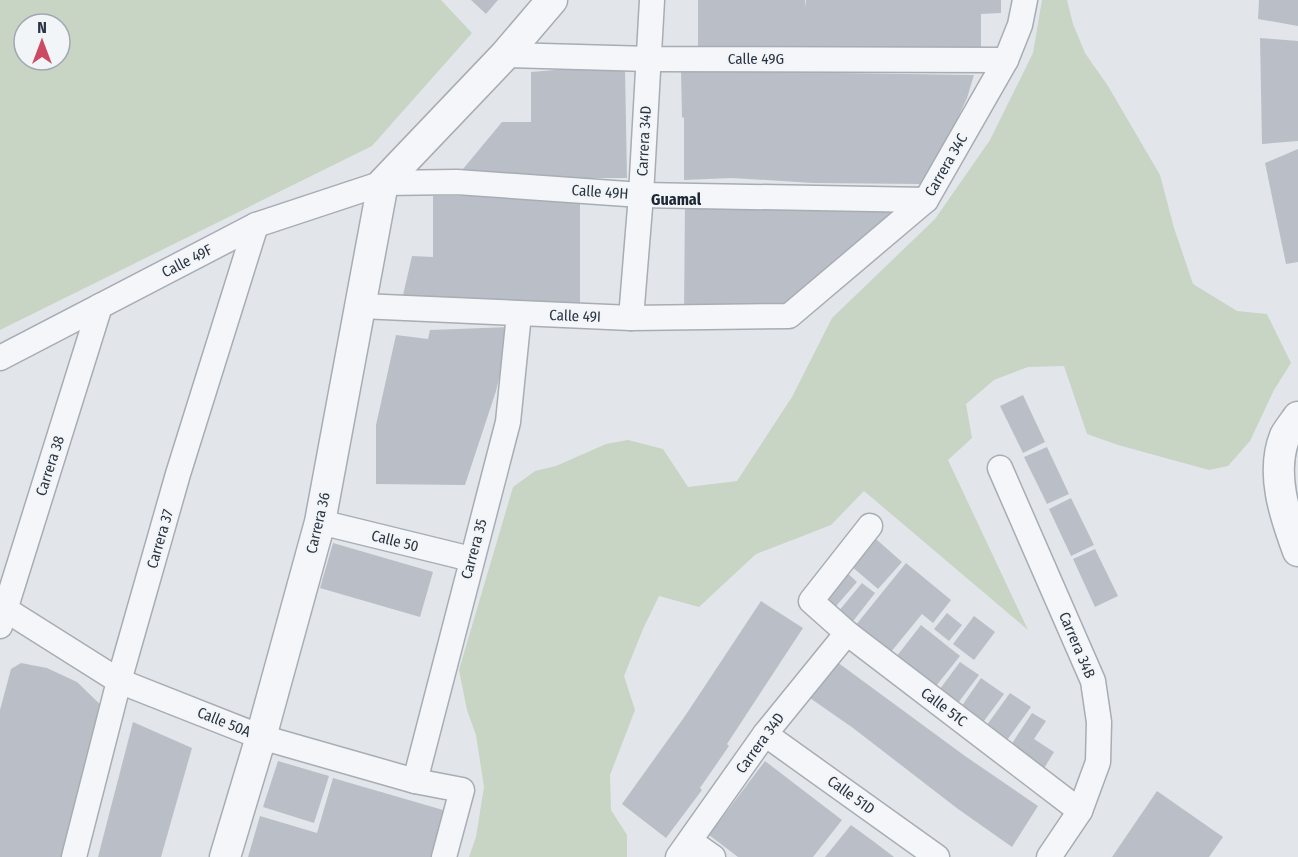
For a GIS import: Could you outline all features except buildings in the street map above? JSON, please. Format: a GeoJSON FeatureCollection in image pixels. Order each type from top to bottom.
{"type":"FeatureCollection","features":[{"type":"Feature","properties":{"kind":"street"},"geometry":{"type":"LineString","coordinates":[[383,183],[505,55],[552,0]]}},
{"type":"Feature","properties":{"kind":"street","name":"Carrera 34D"},"geometry":{"type":"LineString","coordinates":[[631,318],[641,195],[652,0]]}},
{"type":"Feature","properties":{"kind":"street","name":"Carrera 34C"},"geometry":{"type":"LineString","coordinates":[[789,316],[926,200],[1006,60],[1020,25],[1025,0]]}},
{"type":"Feature","properties":{"kind":"street","name":"Calle 49G"},"geometry":{"type":"LineString","coordinates":[[505,55],[649,59],[1006,60]]}},
{"type":"Feature","properties":{"kind":"street","name":"Calle 49H"},"geometry":{"type":"LineString","coordinates":[[383,183],[457,182],[641,195],[926,200]]}},
{"type":"Feature","properties":{"kind":"street","name":"Calle 49F"},"geometry":{"type":"LineString","coordinates":[[0,358],[256,225],[383,183]]}},
{"type":"Feature","properties":{"kind":"street","name":"Carrera 36"},"geometry":{"type":"LineString","coordinates":[[225,857],[261,737],[320,522],[383,183]]}},
{"type":"Feature","properties":{"kind":"street","name":"Carrera 37"},"geometry":{"type":"LineString","coordinates":[[74,857],[119,681],[178,474],[256,225]]}},
{"type":"Feature","properties":{"kind":"street","name":"Carrera 38"},"geometry":{"type":"LineString","coordinates":[[2,613],[100,306]]}},
{"type":"Feature","properties":{"kind":"street","name":"Calle 49I"},"geometry":{"type":"LineString","coordinates":[[361,306],[631,318],[789,316]]}},
{"type":"Feature","properties":{"kind":"street","name":"Carrera 35"},"geometry":{"type":"LineString","coordinates":[[415,781],[508,422],[519,314]]}},
{"type":"Feature","properties":{"kind":"street"},"geometry":{"type":"LineString","coordinates":[[1298,417],[1285,437],[1279,467],[1283,507],[1298,551]]}},
{"type":"Feature","properties":{"kind":"street","name":"Carrera 34B"},"geometry":{"type":"LineString","coordinates":[[1000,468],[1093,681],[1099,722],[1098,762],[1080,811],[1049,857]]}},
{"type":"Feature","properties":{"kind":"street","name":"Calle 50"},"geometry":{"type":"LineString","coordinates":[[320,522],[471,559]]}},
{"type":"Feature","properties":{"kind":"street","name":"Calle 51C"},"geometry":{"type":"LineString","coordinates":[[870,526],[811,601],[847,633],[1080,811]]}},
{"type":"Feature","properties":{"kind":"street","name":"Calle 50A"},"geometry":{"type":"LineString","coordinates":[[2,613],[119,681],[261,737],[415,781],[462,790],[444,857]]}},
{"type":"Feature","properties":{"kind":"street","name":"Carrera 34D"},"geometry":{"type":"LineString","coordinates":[[684,849],[765,734],[847,633]]}},
{"type":"Feature","properties":{"kind":"street","name":"Calle 51D"},"geometry":{"type":"LineString","coordinates":[[765,734],[937,857]]}},
{"type":"Feature","properties":{"kind":"street"},"geometry":{"type":"LineString","coordinates":[[684,849],[713,857]]}},
{"type":"Feature","properties":{"kind":"green space"},"geometry":{"type":"Polygon","coordinates":[[[0,0],[441,0],[472,33],[372,146],[0,330],[0,0]]]}},
{"type":"Feature","properties":{"kind":"green space"},"geometry":{"type":"Polygon","coordinates":[[[1042,0],[1067,0],[1073,24],[1085,53],[1108,86],[1160,175],[1174,228],[1193,284],[1237,311],[1267,314],[1291,363],[1274,390],[1250,441],[1228,466],[1209,470],[1087,434],[1064,366],[1028,367],[994,380],[966,404],[972,438],[948,460],[1028,630],[864,491],[831,525],[756,554],[699,607],[659,596],[624,676],[635,710],[610,775],[611,810],[627,835],[627,857],[469,857],[476,837],[484,787],[476,735],[467,710],[459,670],[513,487],[535,471],[556,466],[606,444],[628,440],[663,449],[688,487],[737,481],[792,397],[832,318],[935,219],[990,140],[1033,53],[1042,0]]]}},
{"type":"Feature","properties":{"kind":"district","name":"Guamal"},"geometry":{"type":"Point","coordinates":[676,199]}}]}
